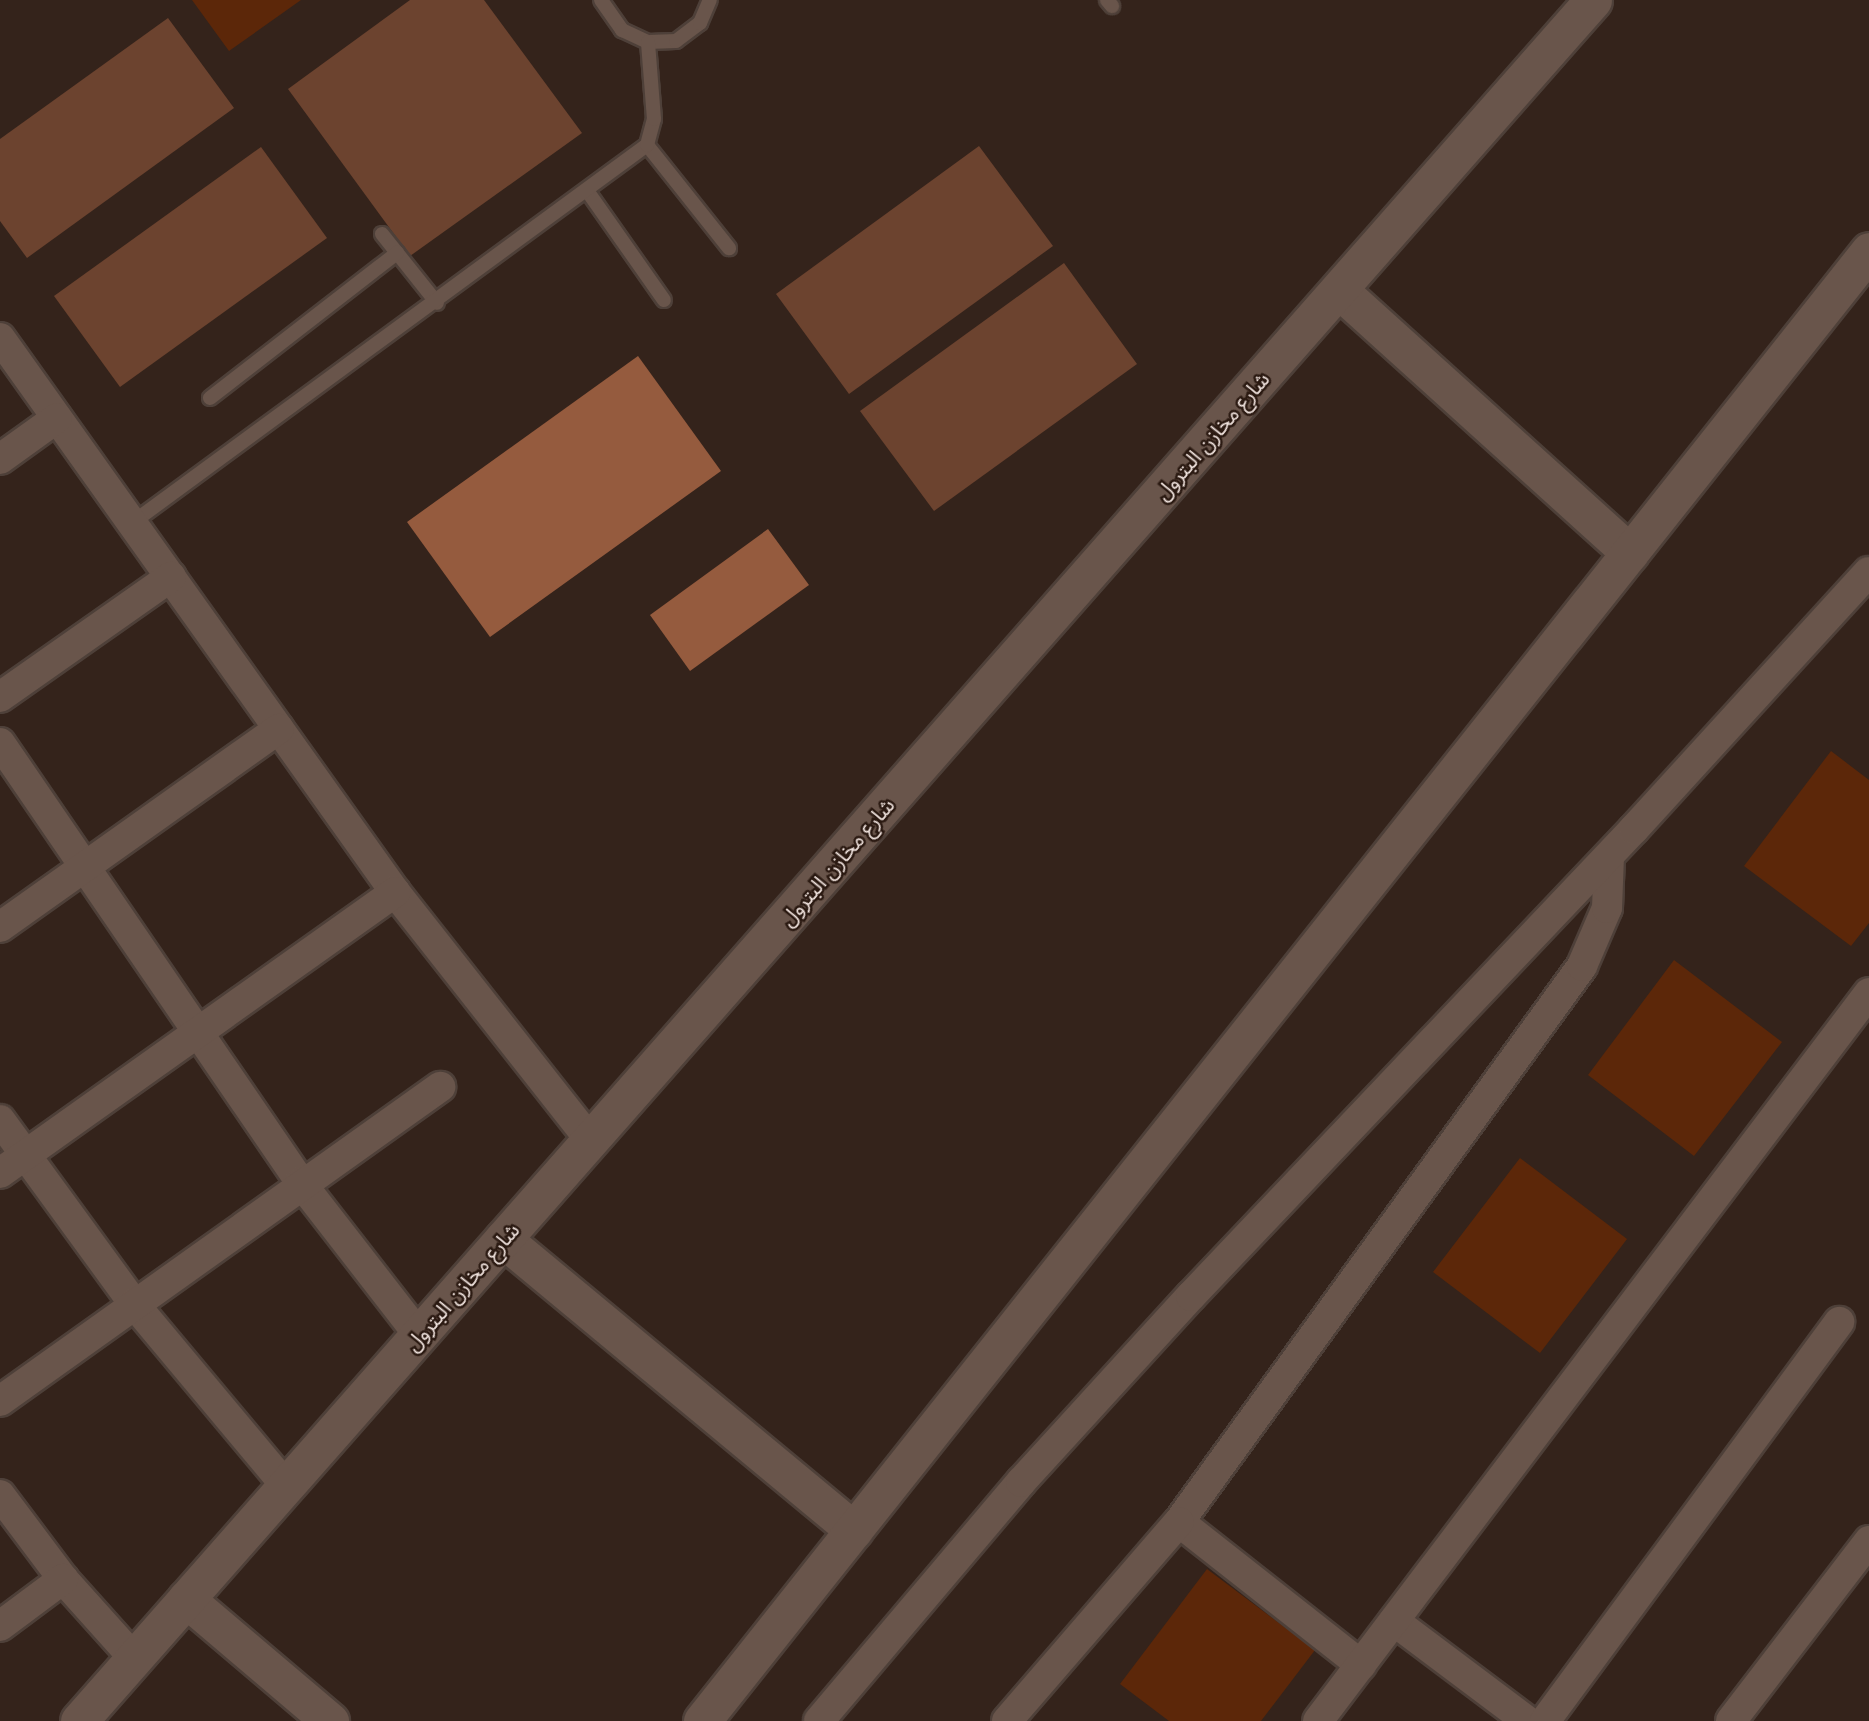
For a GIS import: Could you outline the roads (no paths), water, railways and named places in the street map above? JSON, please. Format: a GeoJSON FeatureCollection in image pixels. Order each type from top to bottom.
{"type":"FeatureCollection","features":[{"type":"Feature","properties":{"kind":"street","name":"شارع مخازن البترول"},"geometry":{"type":"LineString","coordinates":[[79,1721],[1593,0]]}},
{"type":"Feature","properties":{"kind":"street"},"geometry":{"type":"LineString","coordinates":[[702,1721],[1869,251]]}},
{"type":"Feature","properties":{"kind":"street"},"geometry":{"type":"LineString","coordinates":[[1339,289],[1630,552]]}},
{"type":"Feature","properties":{"kind":"street"},"geometry":{"type":"LineString","coordinates":[[0,338],[395,892],[590,1140]]}},
{"type":"Feature","properties":{"kind":"street"},"geometry":{"type":"LineString","coordinates":[[0,459],[57,418]]}},
{"type":"Feature","properties":{"kind":"street"},"geometry":{"type":"LineString","coordinates":[[819,1721],[1125,1369],[1609,856],[1869,572]]}},
{"type":"Feature","properties":{"kind":"street"},"geometry":{"type":"LineString","coordinates":[[0,697],[171,577]]}},
{"type":"Feature","properties":{"kind":"street"},"geometry":{"type":"LineString","coordinates":[[0,927],[279,729]]}},
{"type":"Feature","properties":{"kind":"street"},"geometry":{"type":"LineString","coordinates":[[0,743],[87,866],[301,1183],[419,1335]]}},
{"type":"Feature","properties":{"kind":"street"},"geometry":{"type":"LineString","coordinates":[[1012,1719],[1179,1522],[1581,966],[1607,908],[1609,856]]}},
{"type":"Feature","properties":{"kind":"street"},"geometry":{"type":"LineString","coordinates":[[0,1173],[395,892]]}},
{"type":"Feature","properties":{"kind":"street"},"geometry":{"type":"LineString","coordinates":[[1318,1721],[1869,993]]}},
{"type":"Feature","properties":{"kind":"street"},"geometry":{"type":"LineString","coordinates":[[0,1401],[301,1183],[440,1087]]}},
{"type":"Feature","properties":{"kind":"street"},"geometry":{"type":"LineString","coordinates":[[0,1120],[134,1304],[286,1486]]}},
{"type":"Feature","properties":{"kind":"street"},"geometry":{"type":"LineString","coordinates":[[503,1238],[854,1530]]}},
{"type":"Feature","properties":{"kind":"street"},"geometry":{"type":"LineString","coordinates":[[1545,1721],[1839,1322]]}},
{"type":"Feature","properties":{"kind":"street"},"geometry":{"type":"LineString","coordinates":[[0,1494],[63,1579],[134,1658]]}},
{"type":"Feature","properties":{"kind":"street"},"geometry":{"type":"LineString","coordinates":[[1179,1522],[1360,1665]]}},
{"type":"Feature","properties":{"kind":"street"},"geometry":{"type":"LineString","coordinates":[[1731,1721],[1869,1541]]}},
{"type":"Feature","properties":{"kind":"street"},"geometry":{"type":"LineString","coordinates":[[0,1626],[63,1579]]}},
{"type":"Feature","properties":{"kind":"street"},"geometry":{"type":"LineString","coordinates":[[186,1599],[330,1721]]}},
{"type":"Feature","properties":{"kind":"street"},"geometry":{"type":"LineString","coordinates":[[1394,1621],[1527,1721]]}},
{"type":"Feature","properties":{"kind":"lane"},"geometry":{"type":"LineString","coordinates":[[601,0],[622,30],[648,42],[676,41],[700,23],[710,0]]}},
{"type":"Feature","properties":{"kind":"lane"},"geometry":{"type":"LineString","coordinates":[[132,523],[437,303],[647,145],[654,119],[648,42]]}},
{"type":"Feature","properties":{"kind":"lane"},"geometry":{"type":"LineString","coordinates":[[647,145],[729,248]]}},
{"type":"Feature","properties":{"kind":"lane"},"geometry":{"type":"LineString","coordinates":[[588,192],[664,300]]}},
{"type":"Feature","properties":{"kind":"lane"},"geometry":{"type":"LineString","coordinates":[[382,234],[437,303]]}},
{"type":"Feature","properties":{"kind":"lane"},"geometry":{"type":"LineString","coordinates":[[210,398],[397,253]]}}]}
